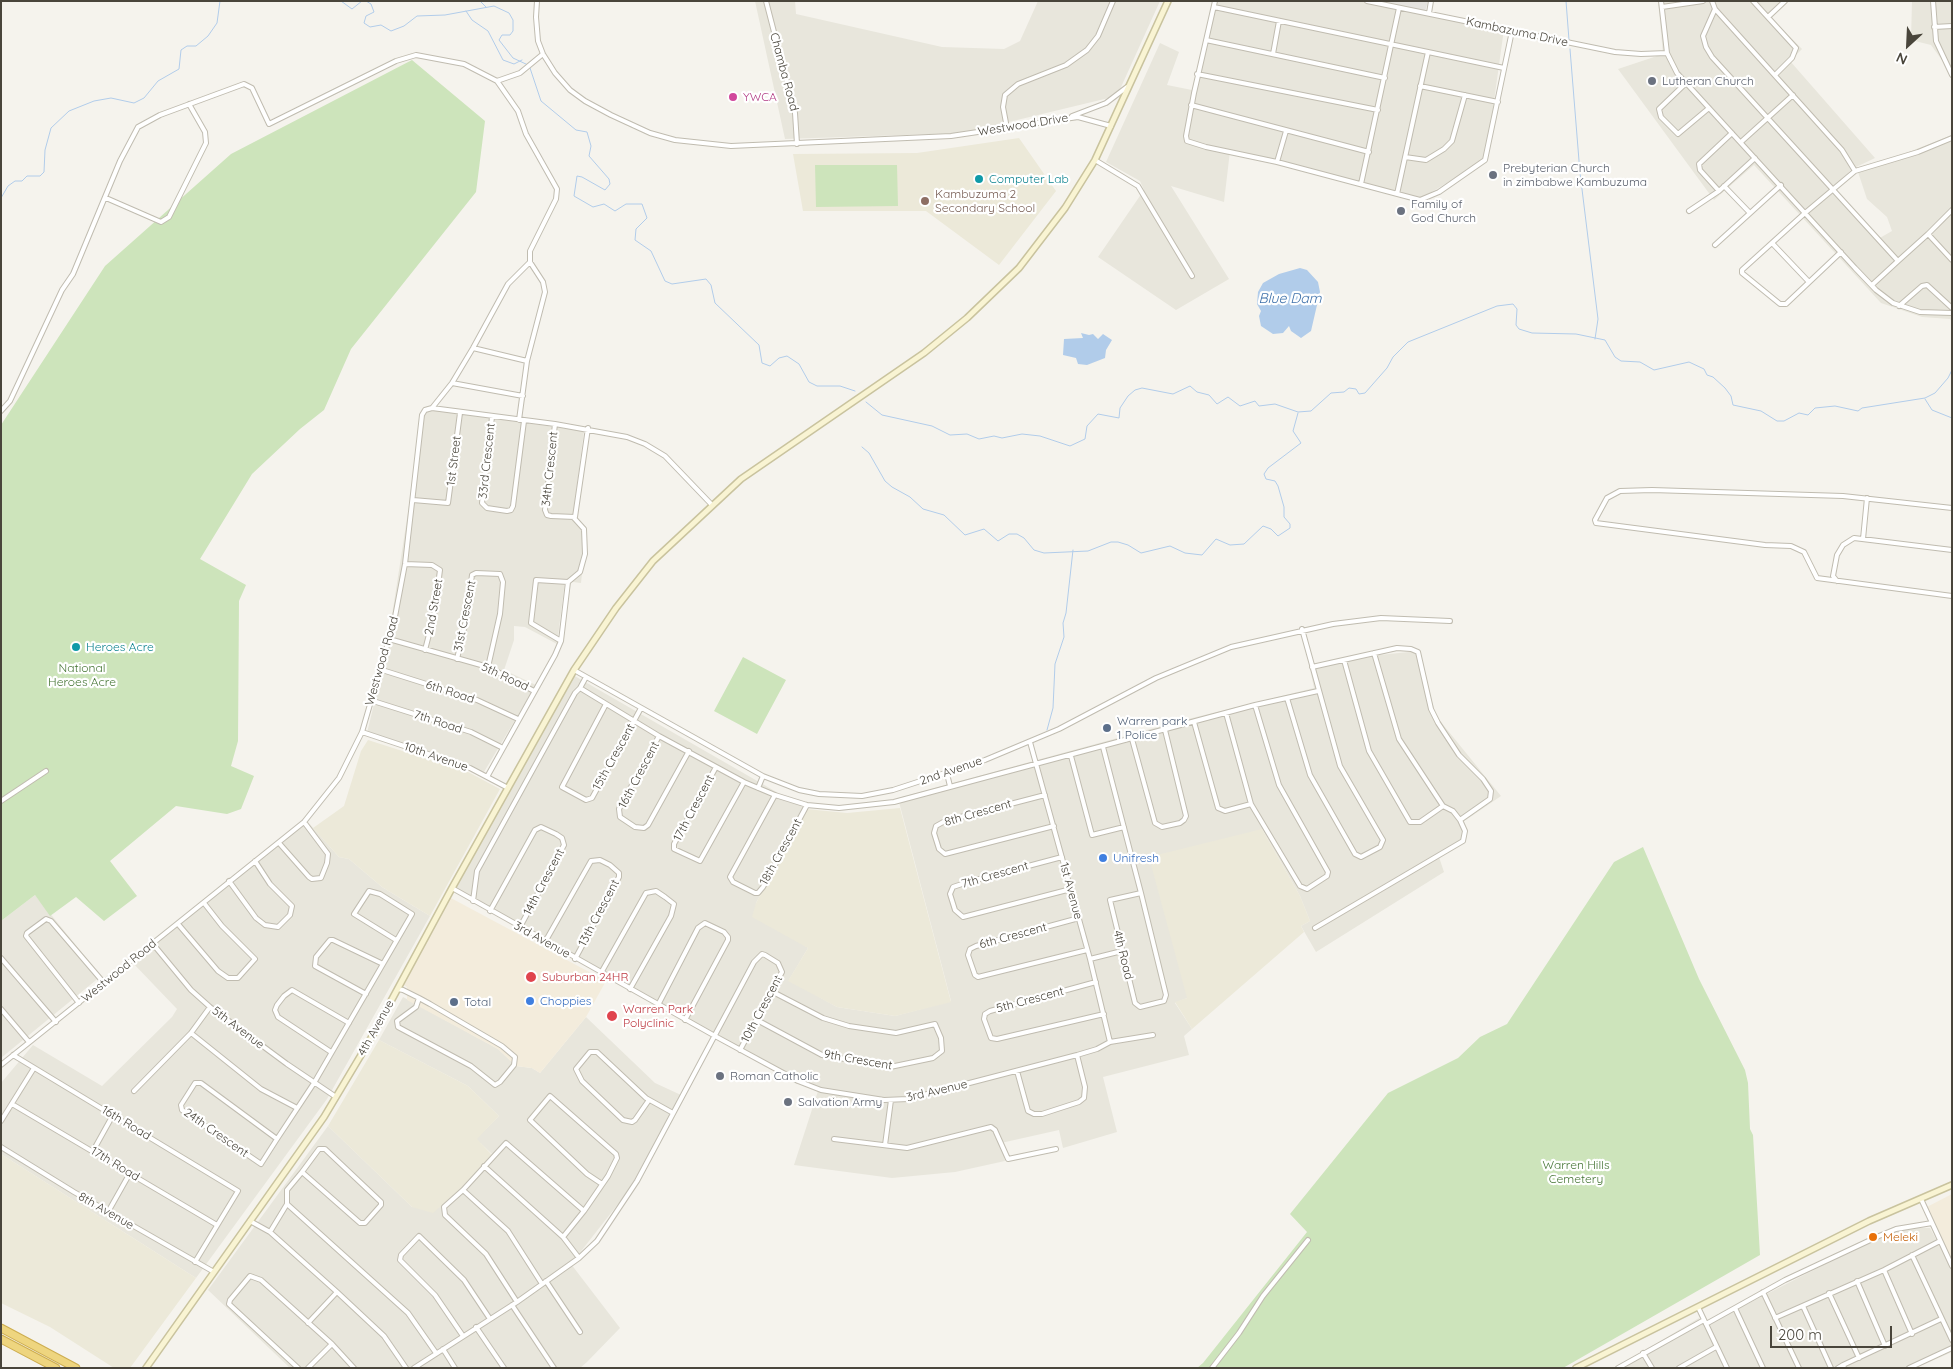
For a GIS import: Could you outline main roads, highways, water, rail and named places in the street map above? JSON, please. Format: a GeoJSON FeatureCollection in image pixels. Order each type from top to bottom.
{"type":"FeatureCollection","features":[{"type":"Feature","properties":{"kind":"highway"},"geometry":{"type":"LineString","coordinates":[[1,1328],[76,1368]]}},
{"type":"Feature","properties":{"kind":"highway"},"geometry":{"type":"LineString","coordinates":[[1,1339],[56,1368]]}},
{"type":"Feature","properties":{"kind":"water","name":"Blue Dam"},"geometry":{"type":"Polygon","coordinates":[[[1300,268],[1307,270],[1318,282],[1320,292],[1311,331],[1301,338],[1291,331],[1289,326],[1283,333],[1273,334],[1261,326],[1259,316],[1261,311],[1257,304],[1258,292],[1263,283],[1279,274],[1300,268]]]}},
{"type":"Feature","properties":{"kind":"water"},"geometry":{"type":"Polygon","coordinates":[[[1081,333],[1093,334],[1098,339],[1103,334],[1112,340],[1106,350],[1105,358],[1087,365],[1078,364],[1076,358],[1063,355],[1064,339],[1083,338],[1081,333]]]}},
{"type":"Feature","properties":{"kind":"waterway"},"geometry":{"type":"LineString","coordinates":[[1,198],[8,186],[15,181],[22,181],[27,176],[40,176],[44,172],[45,150],[51,128],[69,111],[94,101],[111,98],[134,103],[144,98],[158,81],[179,69],[181,50],[187,46],[196,46],[208,36],[217,23],[220,1]]}},
{"type":"Feature","properties":{"kind":"waterway"},"geometry":{"type":"LineString","coordinates":[[341,1],[352,9],[362,1]]}},
{"type":"Feature","properties":{"kind":"waterway"},"geometry":{"type":"LineString","coordinates":[[366,1],[371,4],[374,12],[366,16],[364,23],[370,27],[381,25],[391,31],[404,26],[417,16],[445,15],[494,6],[509,13],[513,20],[513,31],[510,35],[502,35],[499,40],[513,58],[528,65]]}},
{"type":"Feature","properties":{"kind":"waterway"},"geometry":{"type":"LineString","coordinates":[[480,1],[486,7]]}},
{"type":"Feature","properties":{"kind":"waterway"},"geometry":{"type":"LineString","coordinates":[[1566,1],[1569,40]]}},
{"type":"Feature","properties":{"kind":"waterway"},"geometry":{"type":"LineString","coordinates":[[466,11],[472,20],[488,31],[503,60],[514,64],[522,60]]}},
{"type":"Feature","properties":{"kind":"waterway"},"geometry":{"type":"LineString","coordinates":[[1570,49],[1580,173],[1598,319],[1595,339]]}},
{"type":"Feature","properties":{"kind":"waterway"},"geometry":{"type":"LineString","coordinates":[[530,68],[541,101],[576,130],[587,132],[591,146],[589,156],[609,179],[610,184],[605,190],[577,176],[574,196],[593,207],[604,204],[615,211],[626,204],[642,204],[647,218],[636,229],[635,240],[651,251],[665,281],[672,284],[706,279],[711,285],[715,303],[759,345],[762,363],[770,366],[779,358],[787,356],[799,364],[809,382],[817,386],[840,386],[855,391]]}},
{"type":"Feature","properties":{"kind":"waterway"},"geometry":{"type":"LineString","coordinates":[[866,402],[882,415],[932,426],[950,435],[967,434],[979,439],[994,436],[1002,438],[1022,434],[1040,436],[1070,446],[1085,439],[1087,426],[1098,414],[1119,418],[1120,408],[1128,396],[1135,390],[1142,388],[1173,394],[1190,386],[1197,392],[1209,395],[1217,404],[1228,397],[1240,406],[1255,401],[1259,406],[1275,404],[1298,412],[1311,411],[1331,393],[1344,392],[1349,388],[1356,389],[1359,394],[1365,393],[1387,368],[1393,357],[1408,342],[1497,306],[1513,304],[1517,309],[1516,325],[1519,329],[1532,333],[1576,334],[1605,340],[1615,357],[1621,361],[1640,362],[1654,370],[1689,362],[1704,369],[1707,375],[1713,377],[1725,388],[1731,396],[1733,405],[1761,411],[1777,421],[1784,421],[1799,413],[1808,415],[1815,408],[1835,406],[1858,411],[1862,408],[1925,398],[1935,393],[1948,378],[1952,370]]}},
{"type":"Feature","properties":{"kind":"waterway"},"geometry":{"type":"LineString","coordinates":[[1925,399],[1932,410],[1952,418]]}},
{"type":"Feature","properties":{"kind":"waterway"},"geometry":{"type":"LineString","coordinates":[[862,447],[869,453],[885,481],[892,487],[910,497],[923,509],[944,515],[965,535],[984,529],[998,541],[1009,534],[1017,534],[1024,538],[1034,550],[1044,553],[1088,551],[1111,542],[1118,542],[1128,545],[1141,553],[1170,546],[1185,553],[1202,555],[1216,539],[1230,545],[1244,544],[1263,526],[1271,529],[1278,536],[1290,528],[1290,524],[1284,517],[1284,507],[1278,486],[1275,481],[1266,479],[1264,474],[1268,468],[1301,443],[1293,431],[1298,413]]}},
{"type":"Feature","properties":{"kind":"waterway"},"geometry":{"type":"LineString","coordinates":[[1047,730],[1053,708],[1055,664],[1064,637],[1063,623],[1066,613],[1073,550]]}},
{"type":"Feature","properties":{"kind":"place","name":"Lutheran Church"},"geometry":{"type":"Point","coordinates":[1652,81]}},
{"type":"Feature","properties":{"kind":"place","name":"YWCA"},"geometry":{"type":"Point","coordinates":[733,97]}},
{"type":"Feature","properties":{"kind":"place","name":"Prebyterian Church in zimbabwe Kambuzuma"},"geometry":{"type":"Point","coordinates":[1493,175]}},
{"type":"Feature","properties":{"kind":"place","name":"Computer Lab"},"geometry":{"type":"Point","coordinates":[979,179]}},
{"type":"Feature","properties":{"kind":"place","name":"Kambuzuma 2 Secondary School"},"geometry":{"type":"Point","coordinates":[925,201]}},
{"type":"Feature","properties":{"kind":"place","name":"Family of God Church"},"geometry":{"type":"Point","coordinates":[1401,211]}},
{"type":"Feature","properties":{"kind":"place","name":"Heroes Acre"},"geometry":{"type":"Point","coordinates":[76,647]}},
{"type":"Feature","properties":{"kind":"place","name":"Warren park 1 Police"},"geometry":{"type":"Point","coordinates":[1107,728]}},
{"type":"Feature","properties":{"kind":"place","name":"Unifresh"},"geometry":{"type":"Point","coordinates":[1103,858]}},
{"type":"Feature","properties":{"kind":"place","name":"Suburban 24HR"},"geometry":{"type":"Point","coordinates":[531,977]}},
{"type":"Feature","properties":{"kind":"place","name":"Choppies"},"geometry":{"type":"Point","coordinates":[530,1001]}},
{"type":"Feature","properties":{"kind":"place","name":"Total"},"geometry":{"type":"Point","coordinates":[454,1002]}},
{"type":"Feature","properties":{"kind":"place","name":"Warren Park Polyclinic"},"geometry":{"type":"Point","coordinates":[612,1016]}},
{"type":"Feature","properties":{"kind":"place","name":"Roman Catholic"},"geometry":{"type":"Point","coordinates":[720,1076]}},
{"type":"Feature","properties":{"kind":"place","name":"Salvation Army"},"geometry":{"type":"Point","coordinates":[788,1102]}},
{"type":"Feature","properties":{"kind":"place","name":"Meleki"},"geometry":{"type":"Point","coordinates":[1873,1237]}},
{"type":"Feature","properties":{"kind":"park label","name":"National Heroes Acre"},"geometry":{"type":"Point","coordinates":[82,675]}},
{"type":"Feature","properties":{"kind":"park label","name":"Warren Hills Cemetery"},"geometry":{"type":"Point","coordinates":[1576,1172]}}]}
